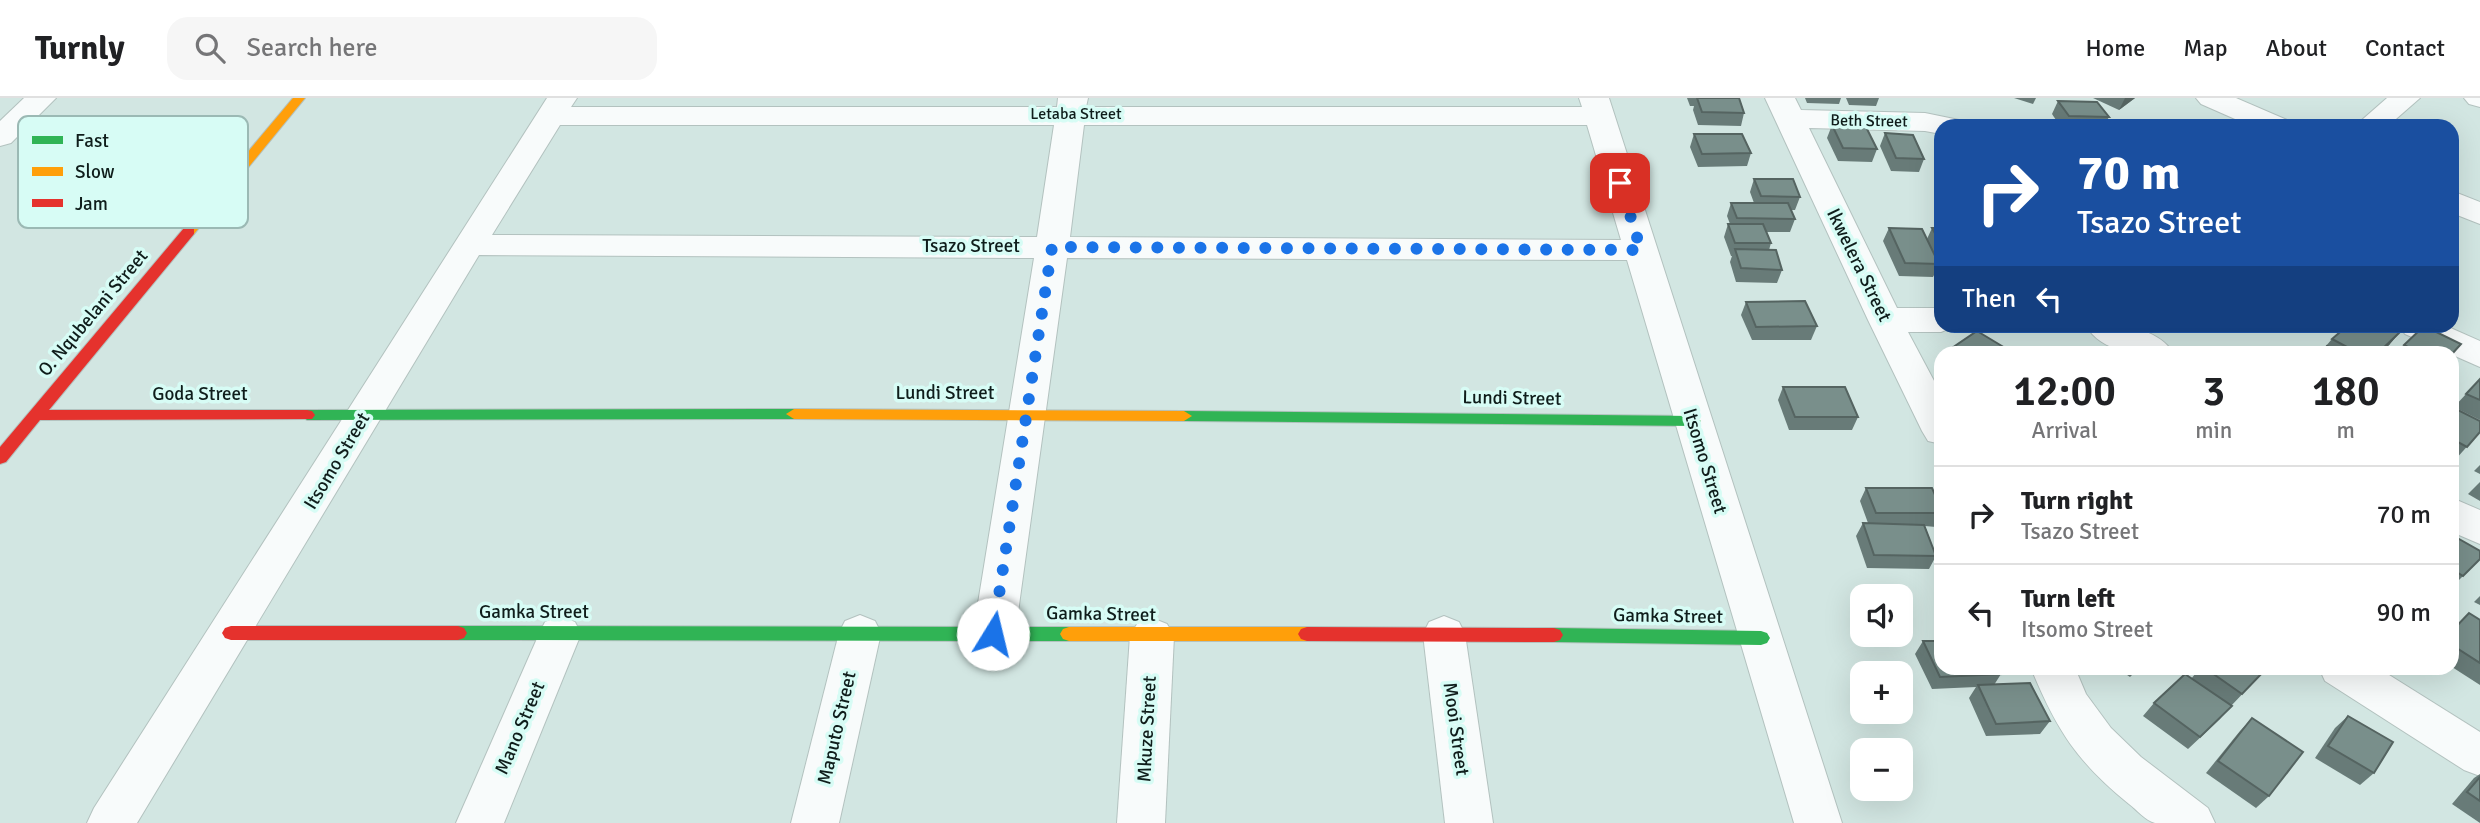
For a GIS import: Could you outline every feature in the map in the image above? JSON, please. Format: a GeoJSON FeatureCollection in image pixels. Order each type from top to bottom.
{"type":"FeatureCollection","features":[{"type":"Feature","properties":{"kind":"street","name":"O. Nqubelani Street"},"geometry":{"type":"LineString","coordinates":[[248,159],[299,98]]}},
{"type":"Feature","properties":{"kind":"street"},"geometry":{"type":"LineString","coordinates":[[2211,98],[2260,119]]}},
{"type":"Feature","properties":{"kind":"street"},"geometry":{"type":"LineString","coordinates":[[2379,119],[2405,98]]}},
{"type":"Feature","properties":{"kind":"street"},"geometry":{"type":"LineString","coordinates":[[0,103],[38,101]]}},
{"type":"Feature","properties":{"kind":"street"},"geometry":{"type":"LineString","coordinates":[[22,116],[38,101]]}},
{"type":"Feature","properties":{"kind":"street"},"geometry":{"type":"LineString","coordinates":[[993,634],[1072,106]]}},
{"type":"Feature","properties":{"kind":"street","name":"Letaba Street"},"geometry":{"type":"LineString","coordinates":[[557,107],[1597,107]]}},
{"type":"Feature","properties":{"kind":"street","name":"Itsomo Street"},"geometry":{"type":"LineString","coordinates":[[111,823],[557,107]]}},
{"type":"Feature","properties":{"kind":"street","name":"Itsomo Street"},"geometry":{"type":"LineString","coordinates":[[1597,107],[1818,823]]}},
{"type":"Feature","properties":{"kind":"street","name":"Beth Street"},"geometry":{"type":"LineString","coordinates":[[1785,109],[1934,124]]}},
{"type":"Feature","properties":{"kind":"street","name":"Ikwelera Street"},"geometry":{"type":"LineString","coordinates":[[1785,109],[1885,320],[1934,413]]}},
{"type":"Feature","properties":{"kind":"street"},"geometry":{"type":"LineString","coordinates":[[0,136],[18,119]]}},
{"type":"Feature","properties":{"kind":"street"},"geometry":{"type":"LineString","coordinates":[[2459,204],[2480,214]]}},
{"type":"Feature","properties":{"kind":"street","name":"O. Nqubelani Street"},"geometry":{"type":"LineString","coordinates":[[0,458],[191,228]]}},
{"type":"Feature","properties":{"kind":"street","name":"Tsazo Street"},"geometry":{"type":"LineString","coordinates":[[469,245],[1641,250]]}},
{"type":"Feature","properties":{"kind":"street"},"geometry":{"type":"LineString","coordinates":[[1885,320],[1934,320]]}},
{"type":"Feature","properties":{"kind":"street"},"geometry":{"type":"LineString","coordinates":[[2117,333],[2141,346]]}},
{"type":"Feature","properties":{"kind":"street"},"geometry":{"type":"LineString","coordinates":[[2432,333],[2480,355]]}},
{"type":"Feature","properties":{"kind":"street","name":"Lundi Street"},"geometry":{"type":"LineString","coordinates":[[365,415],[1028,414],[1693,421]]}},
{"type":"Feature","properties":{"kind":"street","name":"Goda Street"},"geometry":{"type":"LineString","coordinates":[[36,415],[365,415]]}},
{"type":"Feature","properties":{"kind":"street"},"geometry":{"type":"LineString","coordinates":[[2459,517],[2480,529]]}},
{"type":"Feature","properties":{"kind":"street","name":"Gamka Street"},"geometry":{"type":"LineString","coordinates":[[231,633],[1152,636],[1444,634],[1761,638]]}},
{"type":"Feature","properties":{"kind":"street","name":"Maputo Street"},"geometry":{"type":"LineString","coordinates":[[815,823],[860,633]]}},
{"type":"Feature","properties":{"kind":"street","name":"Mano Street"},"geometry":{"type":"LineString","coordinates":[[480,823],[560,634]]}},
{"type":"Feature","properties":{"kind":"street","name":"Mooi Street"},"geometry":{"type":"LineString","coordinates":[[1444,634],[1469,823]]}},
{"type":"Feature","properties":{"kind":"street","name":"Mkuze Street"},"geometry":{"type":"LineString","coordinates":[[1142,823],[1152,636]]}},
{"type":"Feature","properties":{"kind":"street"},"geometry":{"type":"LineString","coordinates":[[2056,675],[2069,707],[2096,743],[2135,782],[2190,823]]}},
{"type":"Feature","properties":{"kind":"street"},"geometry":{"type":"LineString","coordinates":[[2352,675],[2480,756]]}},
{"type":"Feature","properties":{"kind":"building"},"geometry":{"type":"Polygon","coordinates":[[[1697,98],[1739,98],[1744,113],[1702,112],[1697,98]]]}},
{"type":"Feature","properties":{"kind":"building"},"geometry":{"type":"Polygon","coordinates":[[[2058,101],[2097,102],[2109,117],[2069,116],[2058,101]]]}},
{"type":"Feature","properties":{"kind":"building"},"geometry":{"type":"Polygon","coordinates":[[[1832,125],[1865,125],[1877,149],[1843,148],[1832,125]]]}},
{"type":"Feature","properties":{"kind":"building"},"geometry":{"type":"Polygon","coordinates":[[[1885,133],[1913,135],[1924,159],[1896,158],[1885,133]]]}},
{"type":"Feature","properties":{"kind":"building"},"geometry":{"type":"Polygon","coordinates":[[[1694,134],[1742,134],[1751,153],[1702,154],[1694,134]]]}},
{"type":"Feature","properties":{"kind":"building"},"geometry":{"type":"Polygon","coordinates":[[[1754,179],[1793,179],[1800,197],[1761,196],[1754,179]]]}},
{"type":"Feature","properties":{"kind":"building"},"geometry":{"type":"Polygon","coordinates":[[[1731,203],[1788,203],[1795,219],[1737,218],[1731,203]]]}},
{"type":"Feature","properties":{"kind":"building"},"geometry":{"type":"Polygon","coordinates":[[[1728,224],[1763,224],[1771,243],[1735,243],[1728,224]]]}},
{"type":"Feature","properties":{"kind":"building"},"geometry":{"type":"Polygon","coordinates":[[[1889,228],[1922,229],[1934,254],[1934,264],[1905,263],[1889,228]]]}},
{"type":"Feature","properties":{"kind":"building"},"geometry":{"type":"Polygon","coordinates":[[[1735,249],[1776,250],[1782,270],[1741,268],[1735,249]]]}},
{"type":"Feature","properties":{"kind":"building"},"geometry":{"type":"Polygon","coordinates":[[[1805,301],[1817,326],[1756,327],[1746,302],[1805,301]]]}},
{"type":"Feature","properties":{"kind":"building"},"geometry":{"type":"Polygon","coordinates":[[[1974,333],[1980,333],[2002,346],[1955,346],[1974,333]]]}},
{"type":"Feature","properties":{"kind":"building"},"geometry":{"type":"Polygon","coordinates":[[[2339,333],[2399,333],[2385,346],[2345,346],[2332,339],[2339,333]]]}},
{"type":"Feature","properties":{"kind":"building"},"geometry":{"type":"Polygon","coordinates":[[[2417,333],[2438,333],[2461,344],[2459,346],[2404,345],[2417,333]]]}},
{"type":"Feature","properties":{"kind":"building"},"geometry":{"type":"Polygon","coordinates":[[[2480,379],[2480,400],[2466,394],[2480,379]]]}},
{"type":"Feature","properties":{"kind":"building"},"geometry":{"type":"Polygon","coordinates":[[[1783,387],[1845,387],[1858,417],[1795,417],[1783,387]]]}},
{"type":"Feature","properties":{"kind":"building"},"geometry":{"type":"Polygon","coordinates":[[[2459,410],[2480,421],[2480,432],[2467,447],[2459,443],[2459,410]]]}},
{"type":"Feature","properties":{"kind":"building"},"geometry":{"type":"Polygon","coordinates":[[[1866,488],[1932,488],[1934,492],[1934,513],[1876,513],[1866,488]]]}},
{"type":"Feature","properties":{"kind":"building"},"geometry":{"type":"Polygon","coordinates":[[[1863,523],[1924,525],[1934,551],[1934,556],[1874,555],[1863,523]]]}},
{"type":"Feature","properties":{"kind":"building"},"geometry":{"type":"Polygon","coordinates":[[[2459,539],[2480,551],[2480,559],[2463,576],[2459,573],[2459,539]]]}},
{"type":"Feature","properties":{"kind":"building"},"geometry":{"type":"Polygon","coordinates":[[[2469,613],[2480,620],[2480,663],[2459,650],[2459,624],[2469,613]]]}},
{"type":"Feature","properties":{"kind":"building"},"geometry":{"type":"Polygon","coordinates":[[[1923,641],[1934,641],[1934,664],[1923,641]]]}},
{"type":"Feature","properties":{"kind":"building"},"geometry":{"type":"Polygon","coordinates":[[[1939,675],[1981,675],[1940,677],[1939,675]]]}},
{"type":"Feature","properties":{"kind":"building"},"geometry":{"type":"Polygon","coordinates":[[[2186,675],[2232,706],[2200,737],[2154,703],[2186,675]]]}},
{"type":"Feature","properties":{"kind":"building"},"geometry":{"type":"Polygon","coordinates":[[[2215,675],[2260,675],[2242,694],[2215,675]]]}},
{"type":"Feature","properties":{"kind":"building"},"geometry":{"type":"Polygon","coordinates":[[[2030,683],[2050,721],[1996,724],[1978,685],[2030,683]]]}},
{"type":"Feature","properties":{"kind":"building"},"geometry":{"type":"Polygon","coordinates":[[[2348,716],[2393,742],[2374,773],[2328,746],[2348,716]]]}},
{"type":"Feature","properties":{"kind":"building"},"geometry":{"type":"Polygon","coordinates":[[[2252,718],[2303,752],[2269,796],[2218,761],[2252,718]]]}},
{"type":"Feature","properties":{"kind":"building"},"geometry":{"type":"Polygon","coordinates":[[[2480,777],[2480,801],[2467,792],[2480,777]]]}},
{"type":"Feature","properties":{"kind":"traffic: fast"},"geometry":{"type":"LineString","coordinates":[[307,415],[794,414]]}},
{"type":"Feature","properties":{"kind":"traffic: fast"},"geometry":{"type":"LineString","coordinates":[[1184,416],[1693,421]]}},
{"type":"Feature","properties":{"kind":"traffic: fast"},"geometry":{"type":"LineString","coordinates":[[458,633],[1069,634]]}},
{"type":"Feature","properties":{"kind":"traffic: fast"},"geometry":{"type":"LineString","coordinates":[[1554,635],[1761,638]]}},
{"type":"Feature","properties":{"kind":"traffic: slow"},"geometry":{"type":"LineString","coordinates":[[248,160],[299,98]]}},
{"type":"Feature","properties":{"kind":"traffic: slow"},"geometry":{"type":"LineString","coordinates":[[794,414],[1184,416]]}},
{"type":"Feature","properties":{"kind":"traffic: slow"},"geometry":{"type":"LineString","coordinates":[[1069,634],[1307,634]]}},
{"type":"Feature","properties":{"kind":"traffic: jam"},"geometry":{"type":"LineString","coordinates":[[0,458],[189,231]]}},
{"type":"Feature","properties":{"kind":"traffic: jam"},"geometry":{"type":"LineString","coordinates":[[36,415],[307,415]]}},
{"type":"Feature","properties":{"kind":"traffic: jam"},"geometry":{"type":"LineString","coordinates":[[231,633],[458,633]]}},
{"type":"Feature","properties":{"kind":"traffic: jam"},"geometry":{"type":"LineString","coordinates":[[1307,634],[1554,635]]}},
{"type":"Feature","properties":{"kind":"route"},"geometry":{"type":"LineString","coordinates":[[993,634],[1052,247],[1641,250],[1620,183]]}}]}
